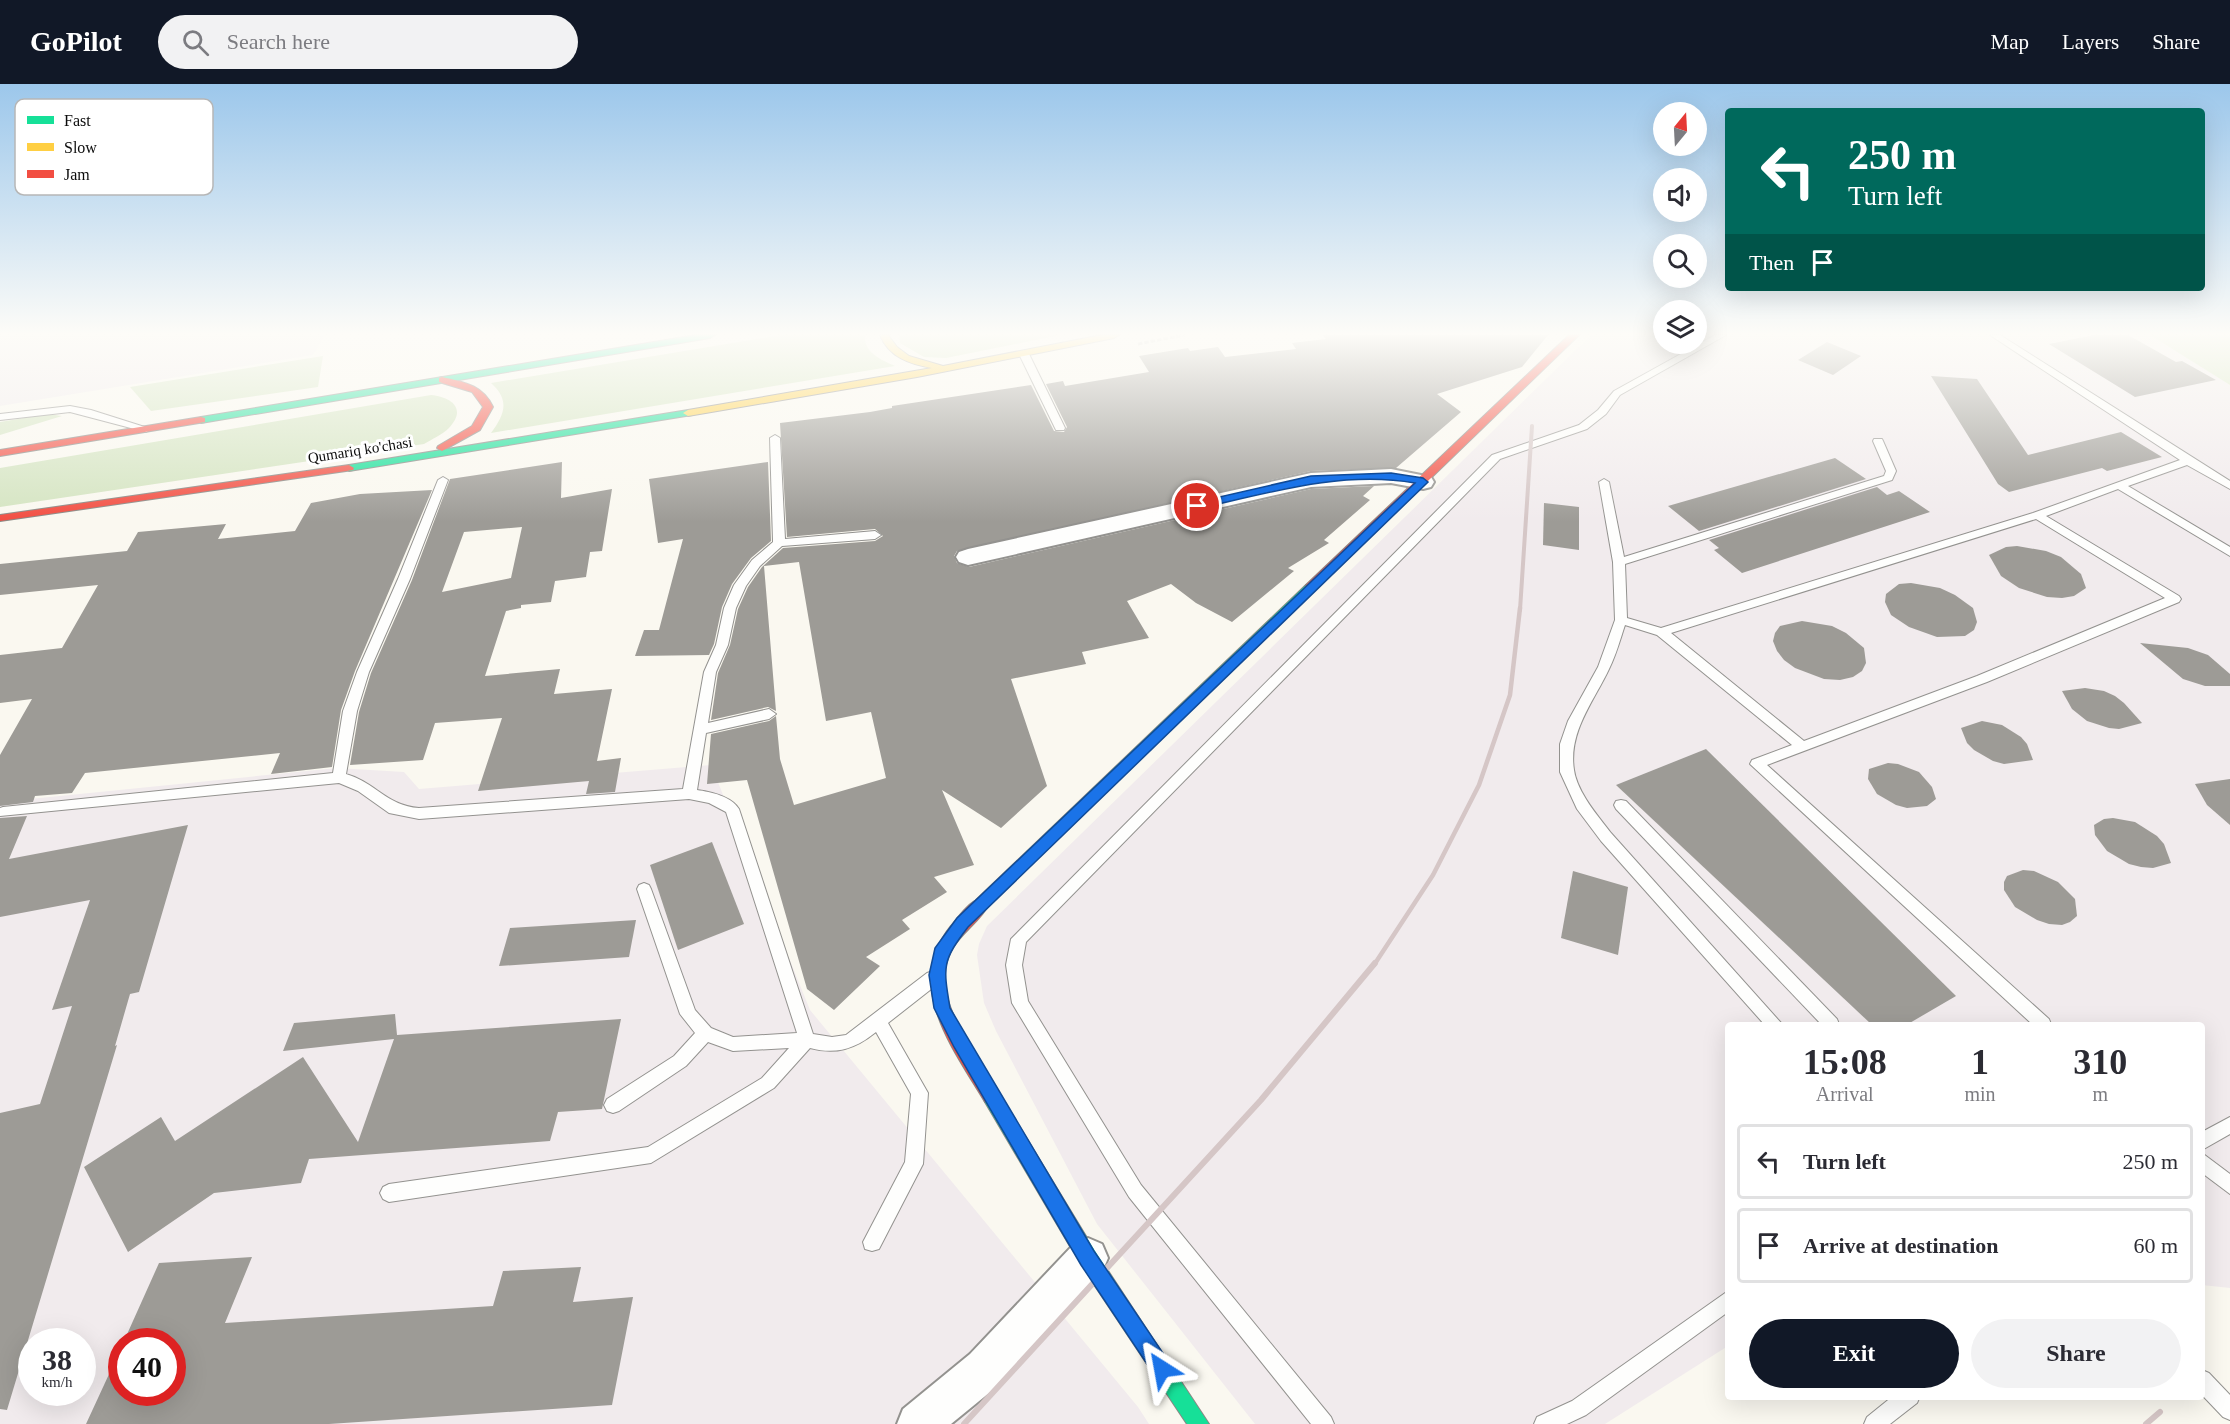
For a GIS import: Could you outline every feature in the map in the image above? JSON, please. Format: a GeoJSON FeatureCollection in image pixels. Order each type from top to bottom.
{"type":"FeatureCollection","features":[{"type":"Feature","properties":{"kind":"main road"},"geometry":{"type":"LineString","coordinates":[[0,453],[334,398]]}},
{"type":"Feature","properties":{"kind":"main road"},"geometry":{"type":"LineString","coordinates":[[412,458],[442,448],[476,429],[488,407],[484,398]]}},
{"type":"Feature","properties":{"kind":"main road","name":"Qumariq ko'chasi"},"geometry":{"type":"LineString","coordinates":[[0,518],[412,458],[775,398]]}},
{"type":"Feature","properties":{"kind":"main road"},"geometry":{"type":"LineString","coordinates":[[1200,1424],[1088,1258],[959,1042],[942,1008],[937,975],[943,948],[963,922],[1510,398]]}},
{"type":"Feature","properties":{"kind":"street"},"geometry":{"type":"LineString","coordinates":[[968,557],[1311,480],[1391,476],[1423,482]]}},
{"type":"Feature","properties":{"kind":"street"},"geometry":{"type":"LineString","coordinates":[[918,1424],[985,1369],[1088,1258]]}},
{"type":"Feature","properties":{"kind":"lane"},"geometry":{"type":"LineString","coordinates":[[1045,398],[1060,428]]}},
{"type":"Feature","properties":{"kind":"lane"},"geometry":{"type":"LineString","coordinates":[[1323,1424],[1135,1191],[1020,1004],[1014,965],[1019,939],[1496,457],[1583,427],[1602,412],[1613,398]]}},
{"type":"Feature","properties":{"kind":"lane"},"geometry":{"type":"LineString","coordinates":[[2090,398],[2230,486]]}},
{"type":"Feature","properties":{"kind":"lane"},"geometry":{"type":"LineString","coordinates":[[0,417],[70,409],[146,429]]}},
{"type":"Feature","properties":{"kind":"lane"},"geometry":{"type":"LineString","coordinates":[[775,438],[779,543]]}},
{"type":"Feature","properties":{"kind":"lane"},"geometry":{"type":"LineString","coordinates":[[1619,562],[1888,478],[1891,471],[1878,441]]}},
{"type":"Feature","properties":{"kind":"lane"},"geometry":{"type":"LineString","coordinates":[[1661,632],[2037,514],[2188,461]]}},
{"type":"Feature","properties":{"kind":"lane"},"geometry":{"type":"LineString","coordinates":[[339,778],[350,711],[363,672],[404,579],[443,480]]}},
{"type":"Feature","properties":{"kind":"lane"},"geometry":{"type":"LineString","coordinates":[[1604,482],[1619,562],[1621,620],[1604,668],[1575,721],[1567,744],[1567,771],[1581,806],[1606,837],[1772,1022]]}},
{"type":"Feature","properties":{"kind":"lane"},"geometry":{"type":"LineString","coordinates":[[2119,485],[2230,552]]}},
{"type":"Feature","properties":{"kind":"lane"},"geometry":{"type":"LineString","coordinates":[[2037,514],[2175,599],[1982,679],[1757,764],[2041,1022]]}},
{"type":"Feature","properties":{"kind":"lane"},"geometry":{"type":"LineString","coordinates":[[689,794],[710,672],[722,645],[730,608],[740,585],[751,570],[779,543],[875,535]]}},
{"type":"Feature","properties":{"kind":"lane"},"geometry":{"type":"LineString","coordinates":[[1621,620],[1661,632],[1803,747]]}},
{"type":"Feature","properties":{"kind":"lane"},"geometry":{"type":"LineString","coordinates":[[700,730],[769,714]]}},
{"type":"Feature","properties":{"kind":"lane"},"geometry":{"type":"LineString","coordinates":[[3,812],[339,778],[354,781],[392,808],[408,813],[689,794],[722,801],[732,809],[807,1040]]}},
{"type":"Feature","properties":{"kind":"lane"},"geometry":{"type":"LineString","coordinates":[[1621,805],[1829,1022]]}},
{"type":"Feature","properties":{"kind":"lane"},"geometry":{"type":"LineString","coordinates":[[644,889],[688,1014],[705,1033],[733,1044],[807,1040],[824,1045],[845,1044],[937,975]]}},
{"type":"Feature","properties":{"kind":"lane"},"geometry":{"type":"LineString","coordinates":[[872,1242],[914,1164],[920,1092],[878,1021]]}},
{"type":"Feature","properties":{"kind":"lane"},"geometry":{"type":"LineString","coordinates":[[613,1105],[680,1061],[705,1033]]}},
{"type":"Feature","properties":{"kind":"lane"},"geometry":{"type":"LineString","coordinates":[[389,1193],[651,1155],[768,1083],[807,1040]]}},
{"type":"Feature","properties":{"kind":"lane"},"geometry":{"type":"LineString","coordinates":[[2205,1140],[2230,1125]]}},
{"type":"Feature","properties":{"kind":"lane"},"geometry":{"type":"LineString","coordinates":[[2205,1164],[2230,1185]]}},
{"type":"Feature","properties":{"kind":"lane"},"geometry":{"type":"LineString","coordinates":[[1544,1424],[1579,1408],[1725,1302]]}},
{"type":"Feature","properties":{"kind":"lane"},"geometry":{"type":"LineString","coordinates":[[2205,1383],[2230,1410]]}},
{"type":"Feature","properties":{"kind":"lane"},"geometry":{"type":"LineString","coordinates":[[1874,1424],[1905,1400]]}},
{"type":"Feature","properties":{"kind":"shaded area"},"geometry":{"type":"Polygon","coordinates":[[[0,398],[52,398],[0,406],[0,398]]]}},
{"type":"Feature","properties":{"kind":"shaded area"},"geometry":{"type":"Polygon","coordinates":[[[1527,398],[2230,398],[2230,1288],[2205,1285],[2205,1022],[1725,1022],[1725,1348],[1605,1424],[1255,1424],[1097,1224],[996,1031],[984,1003],[977,955],[987,926],[1527,398]]]}},
{"type":"Feature","properties":{"kind":"shaded area"},"geometry":{"type":"Polygon","coordinates":[[[711,765],[810,1010],[1138,1407],[1149,1424],[0,1424],[0,802],[337,768],[404,772],[419,789],[711,765]]]}},
{"type":"Feature","properties":{"kind":"green space"},"geometry":{"type":"Polygon","coordinates":[[[139,398],[245,398],[151,411],[139,398]]]}},
{"type":"Feature","properties":{"kind":"green space"},"geometry":{"type":"Polygon","coordinates":[[[416,398],[444,398],[451,401],[457,410],[457,415],[449,428],[424,444],[0,507],[0,468],[416,398]]]}},
{"type":"Feature","properties":{"kind":"green space"},"geometry":{"type":"Polygon","coordinates":[[[502,398],[705,398],[491,433],[500,420],[502,398]]]}},
{"type":"Feature","properties":{"kind":"green space"},"geometry":{"type":"Polygon","coordinates":[[[48,414],[62,416],[0,435],[0,422],[48,414]]]}},
{"type":"Feature","properties":{"kind":"building"},"geometry":{"type":"Polygon","coordinates":[[[948,398],[1037,398],[1054,431],[1064,432],[1067,427],[1053,398],[1442,398],[1461,412],[1396,468],[1311,471],[957,551],[954,556],[957,563],[969,567],[1311,489],[1374,486],[1363,496],[1370,500],[1324,540],[1329,543],[1288,568],[1294,571],[1232,622],[1196,603],[1171,584],[1127,601],[1149,638],[1082,652],[1086,664],[1011,679],[1047,786],[1001,828],[942,790],[974,865],[934,877],[947,892],[902,920],[910,929],[866,957],[880,966],[834,1010],[807,989],[747,780],[707,784],[711,734],[769,721],[776,716],[780,759],[794,805],[886,778],[871,712],[826,721],[799,562],[764,566],[776,711],[768,707],[711,720],[718,673],[730,645],[738,609],[748,587],[762,567],[783,548],[875,541],[883,536],[875,529],[787,537],[780,423],[870,412],[892,408],[892,406],[948,398]]]}},
{"type":"Feature","properties":{"kind":"building"},"geometry":{"type":"Polygon","coordinates":[[[1944,398],[1989,398],[2028,455],[2121,432],[2162,457],[2107,471],[2102,468],[2009,492],[1998,484],[1944,398]]]}},
{"type":"Feature","properties":{"kind":"building"},"geometry":{"type":"Polygon","coordinates":[[[1835,458],[1866,479],[1699,531],[1668,506],[1835,458]]]}},
{"type":"Feature","properties":{"kind":"building"},"geometry":{"type":"Polygon","coordinates":[[[562,462],[561,498],[612,489],[602,551],[590,552],[586,577],[555,581],[551,602],[521,605],[521,608],[506,611],[485,676],[560,669],[554,694],[612,689],[597,761],[621,758],[615,792],[586,794],[589,781],[478,791],[502,718],[435,723],[423,760],[350,765],[359,712],[371,673],[412,580],[450,479],[562,462]],[[522,527],[464,532],[442,592],[511,578],[522,527]]]}},
{"type":"Feature","properties":{"kind":"building"},"geometry":{"type":"Polygon","coordinates":[[[768,462],[771,541],[751,558],[732,584],[722,607],[714,644],[709,655],[635,656],[644,630],[659,630],[683,539],[658,543],[649,479],[768,462]]]}},
{"type":"Feature","properties":{"kind":"building"},"geometry":{"type":"Polygon","coordinates":[[[1877,487],[1887,495],[1899,491],[1930,512],[1742,573],[1714,550],[1719,548],[1709,540],[1877,487]]]}},
{"type":"Feature","properties":{"kind":"building"},"geometry":{"type":"Polygon","coordinates":[[[432,490],[355,671],[341,710],[332,767],[271,774],[280,753],[85,773],[72,793],[35,796],[33,802],[0,806],[0,755],[32,699],[0,703],[0,655],[62,648],[98,585],[0,595],[0,564],[127,551],[138,532],[226,524],[218,539],[295,531],[311,503],[360,494],[432,490]]]}},
{"type":"Feature","properties":{"kind":"building"},"geometry":{"type":"Polygon","coordinates":[[[1544,503],[1579,507],[1579,550],[1543,545],[1544,503]]]}},
{"type":"Feature","properties":{"kind":"building"},"geometry":{"type":"Polygon","coordinates":[[[2017,546],[2046,551],[2061,557],[2081,574],[2086,588],[2074,596],[2062,598],[2047,597],[2019,588],[2001,576],[1989,555],[2006,547],[2017,546]]]}},
{"type":"Feature","properties":{"kind":"building"},"geometry":{"type":"Polygon","coordinates":[[[1911,583],[1940,588],[1973,608],[1977,622],[1974,630],[1965,636],[1937,637],[1909,627],[1891,615],[1885,602],[1886,594],[1899,584],[1911,583]]]}},
{"type":"Feature","properties":{"kind":"building"},"geometry":{"type":"Polygon","coordinates":[[[1802,621],[1832,626],[1846,633],[1864,648],[1866,663],[1862,671],[1853,677],[1840,680],[1824,679],[1795,668],[1784,660],[1773,641],[1775,633],[1780,626],[1802,621]]]}},
{"type":"Feature","properties":{"kind":"building"},"geometry":{"type":"Polygon","coordinates":[[[2140,643],[2188,648],[2208,655],[2230,674],[2230,686],[2205,686],[2183,679],[2140,643]]]}},
{"type":"Feature","properties":{"kind":"building"},"geometry":{"type":"Polygon","coordinates":[[[2085,688],[2104,691],[2115,696],[2142,723],[2119,729],[2087,721],[2072,709],[2062,691],[2085,688]]]}},
{"type":"Feature","properties":{"kind":"building"},"geometry":{"type":"Polygon","coordinates":[[[1982,721],[2002,725],[2021,737],[2027,744],[2033,760],[2004,764],[1993,761],[1974,750],[1967,743],[1961,728],[1982,721]]]}},
{"type":"Feature","properties":{"kind":"building"},"geometry":{"type":"Polygon","coordinates":[[[1706,749],[1956,996],[1911,1022],[1869,1022],[1616,785],[1706,749]]]}},
{"type":"Feature","properties":{"kind":"building"},"geometry":{"type":"Polygon","coordinates":[[[1888,763],[1898,764],[1919,772],[1932,787],[1936,799],[1927,806],[1907,808],[1896,805],[1877,794],[1868,779],[1869,769],[1888,763]]]}},
{"type":"Feature","properties":{"kind":"building"},"geometry":{"type":"Polygon","coordinates":[[[2230,779],[2230,825],[2207,805],[2195,784],[2230,779]]]}},
{"type":"Feature","properties":{"kind":"building"},"geometry":{"type":"Polygon","coordinates":[[[27,816],[9,859],[188,825],[139,992],[130,994],[115,1046],[117,1045],[32,1328],[18,1328],[18,1374],[7,1410],[0,1409],[0,1113],[40,1104],[72,1006],[52,1010],[90,900],[0,917],[0,818],[27,816]]]}},
{"type":"Feature","properties":{"kind":"building"},"geometry":{"type":"Polygon","coordinates":[[[2113,818],[2135,822],[2157,836],[2164,844],[2171,863],[2153,868],[2141,867],[2129,864],[2107,851],[2095,835],[2094,825],[2104,819],[2113,818]]]}},
{"type":"Feature","properties":{"kind":"building"},"geometry":{"type":"Polygon","coordinates":[[[712,842],[744,924],[678,950],[650,865],[712,842]]]}},
{"type":"Feature","properties":{"kind":"building"},"geometry":{"type":"Polygon","coordinates":[[[2023,870],[2034,871],[2058,882],[2075,899],[2077,916],[2062,925],[2049,924],[2015,907],[2004,890],[2004,882],[2007,876],[2023,870]]]}},
{"type":"Feature","properties":{"kind":"building"},"geometry":{"type":"Polygon","coordinates":[[[1573,871],[1628,887],[1618,955],[1561,938],[1573,871]]]}},
{"type":"Feature","properties":{"kind":"building"},"geometry":{"type":"Polygon","coordinates":[[[636,920],[629,957],[499,966],[510,928],[636,920]]]}},
{"type":"Feature","properties":{"kind":"building"},"geometry":{"type":"Polygon","coordinates":[[[395,1014],[397,1035],[621,1019],[602,1109],[558,1112],[550,1141],[309,1159],[301,1183],[214,1193],[128,1252],[84,1167],[161,1117],[175,1141],[303,1057],[358,1142],[394,1039],[283,1051],[294,1023],[395,1014]]]}},
{"type":"Feature","properties":{"kind":"building"},"geometry":{"type":"Polygon","coordinates":[[[252,1257],[225,1323],[493,1306],[503,1271],[581,1267],[573,1302],[633,1297],[612,1405],[329,1424],[86,1424],[108,1376],[108,1406],[186,1406],[186,1328],[130,1328],[159,1263],[252,1257]]]}},
{"type":"Feature","properties":{"kind":"railway"},"geometry":{"type":"LineString","coordinates":[[1520,610],[1532,426]]}},
{"type":"Feature","properties":{"kind":"railway"},"geometry":{"type":"LineString","coordinates":[[1374,965],[1433,875],[1479,785],[1510,695],[1520,608]]}},
{"type":"Feature","properties":{"kind":"railway"},"geometry":{"type":"LineString","coordinates":[[964,1424],[1261,1100],[1375,963]]}},
{"type":"Feature","properties":{"kind":"railway"},"geometry":{"type":"LineString","coordinates":[[2146,1424],[2160,1412]]}},
{"type":"Feature","properties":{"kind":"traffic: fast"},"geometry":{"type":"LineString","coordinates":[[201,420],[336,398]]}},
{"type":"Feature","properties":{"kind":"traffic: fast"},"geometry":{"type":"LineString","coordinates":[[349,468],[688,413]]}},
{"type":"Feature","properties":{"kind":"traffic: fast"},"geometry":{"type":"LineString","coordinates":[[981,904],[1310,588]]}},
{"type":"Feature","properties":{"kind":"traffic: fast"},"geometry":{"type":"LineString","coordinates":[[991,1096],[1088,1258],[1199,1424]]}},
{"type":"Feature","properties":{"kind":"traffic: slow"},"geometry":{"type":"LineString","coordinates":[[688,413],[779,398]]}},
{"type":"Feature","properties":{"kind":"traffic: jam"},"geometry":{"type":"LineString","coordinates":[[442,448],[476,428],[488,407],[483,398]]}},
{"type":"Feature","properties":{"kind":"traffic: jam"},"geometry":{"type":"LineString","coordinates":[[1310,588],[1509,398]]}},
{"type":"Feature","properties":{"kind":"traffic: jam"},"geometry":{"type":"LineString","coordinates":[[0,453],[201,420]]}},
{"type":"Feature","properties":{"kind":"traffic: jam"},"geometry":{"type":"LineString","coordinates":[[0,518],[349,468]]}},
{"type":"Feature","properties":{"kind":"traffic: jam"},"geometry":{"type":"LineString","coordinates":[[981,904],[949,941],[941,956],[937,973],[939,992],[951,1029],[991,1096]]}},
{"type":"Feature","properties":{"kind":"route"},"geometry":{"type":"LineString","coordinates":[[1162,1369],[1088,1258],[959,1042],[942,1008],[937,975],[938,962],[943,948],[963,922],[1423,482],[1391,476],[1311,480],[1197,506]]}}]}
